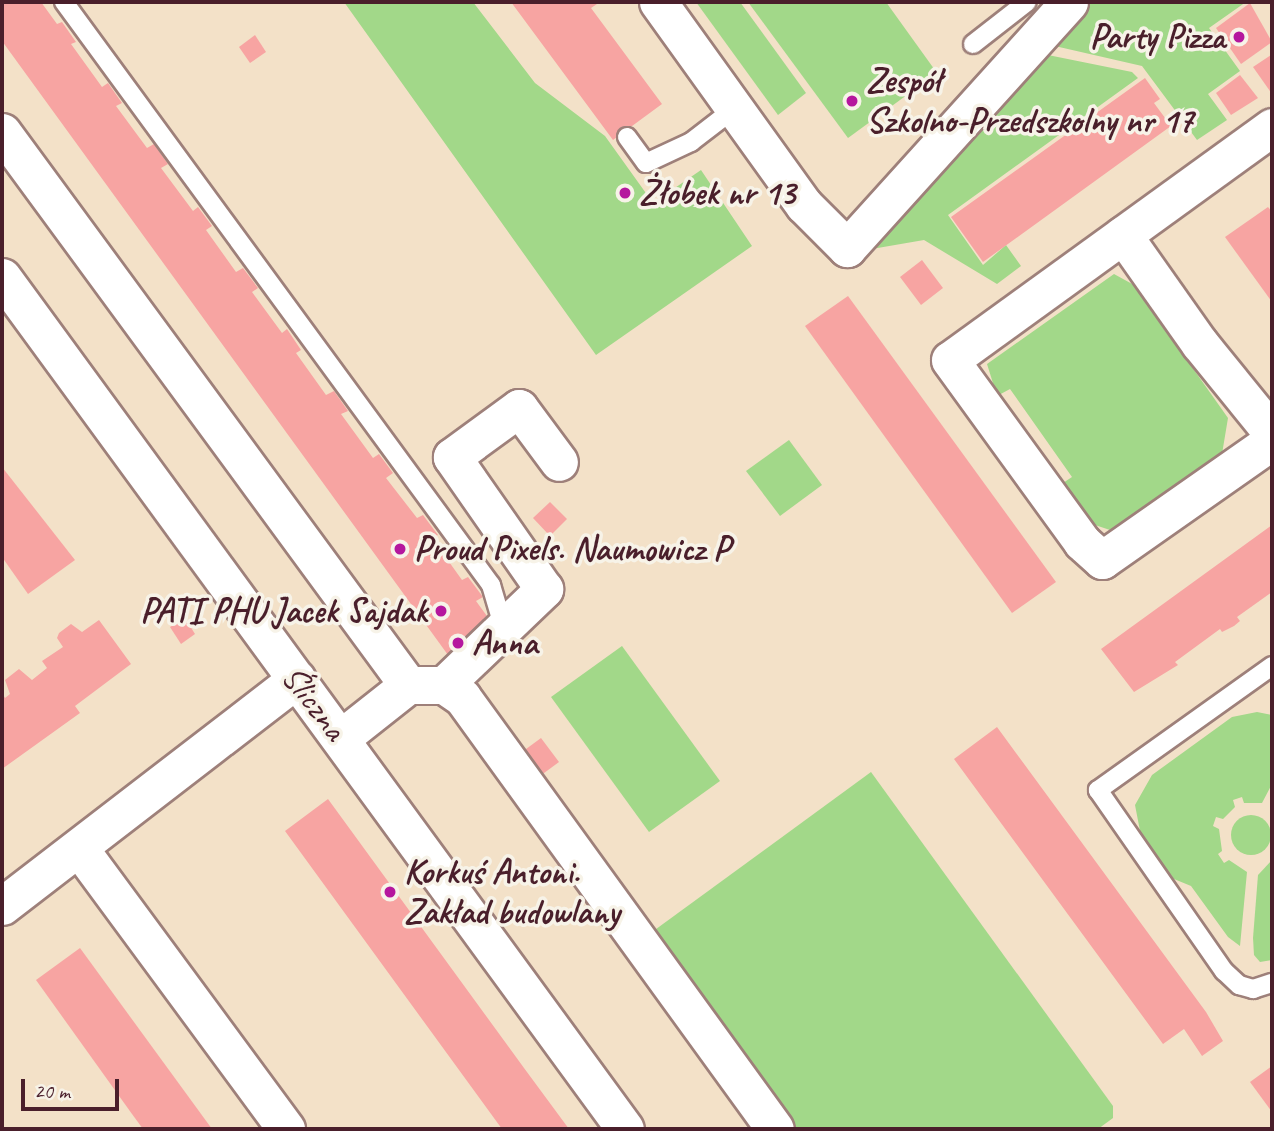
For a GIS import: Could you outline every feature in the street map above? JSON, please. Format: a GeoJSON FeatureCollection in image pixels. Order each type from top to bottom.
{"type":"FeatureCollection","features":[{"type":"Feature","properties":{"kind":"street"},"geometry":{"type":"LineString","coordinates":[[658,2],[804,205],[847,248],[1069,2]]}},
{"type":"Feature","properties":{"kind":"street"},"geometry":{"type":"LineString","coordinates":[[1272,127],[950,360],[1082,542],[1102,560],[1272,441]]}},
{"type":"Feature","properties":{"kind":"street"},"geometry":{"type":"LineString","coordinates":[[2,132],[426,685],[462,697],[775,1129]]}},
{"type":"Feature","properties":{"kind":"street"},"geometry":{"type":"LineString","coordinates":[[1123,235],[1200,344],[1272,433]]}},
{"type":"Feature","properties":{"kind":"street","name":"Śliczna"},"geometry":{"type":"LineString","coordinates":[[2,276],[625,1129]]}},
{"type":"Feature","properties":{"kind":"street"},"geometry":{"type":"LineString","coordinates":[[341,738],[426,685],[505,629],[544,589],[452,457],[519,408],[559,462]]}},
{"type":"Feature","properties":{"kind":"street"},"geometry":{"type":"LineString","coordinates":[[2,906],[297,678]]}},
{"type":"Feature","properties":{"kind":"street"},"geometry":{"type":"LineString","coordinates":[[79,848],[286,1129]]}},
{"type":"Feature","properties":{"kind":"lane"},"geometry":{"type":"LineString","coordinates":[[64,2],[491,585],[505,629]]}},
{"type":"Feature","properties":{"kind":"lane"},"geometry":{"type":"LineString","coordinates":[[973,44],[1027,2]]}},
{"type":"Feature","properties":{"kind":"lane"},"geometry":{"type":"LineString","coordinates":[[989,34],[1015,63]]}},
{"type":"Feature","properties":{"kind":"lane"},"geometry":{"type":"LineString","coordinates":[[627,137],[646,163],[691,142],[735,108]]}},
{"type":"Feature","properties":{"kind":"lane"},"geometry":{"type":"LineString","coordinates":[[1272,666],[1098,790],[1224,971],[1240,985],[1253,989],[1272,983]]}},
{"type":"Feature","properties":{"kind":"green space","name":"Żłobek nr 13"},"geometry":{"type":"Polygon","coordinates":[[[344,2],[473,2],[535,83],[605,136],[653,203],[701,170],[752,246],[596,355],[344,2]]]}},
{"type":"Feature","properties":{"kind":"green space"},"geometry":{"type":"Polygon","coordinates":[[[696,2],[740,2],[806,93],[778,115],[696,2]]]}},
{"type":"Feature","properties":{"kind":"green space"},"geometry":{"type":"Polygon","coordinates":[[[748,2],[886,2],[937,73],[848,138],[748,2]]]}},
{"type":"Feature","properties":{"kind":"green space"},"geometry":{"type":"Polygon","coordinates":[[[1084,2],[1246,2],[1209,28],[1240,71],[1208,94],[1227,120],[1197,140],[1142,66],[1046,44],[1084,2]]]}},
{"type":"Feature","properties":{"kind":"green space"},"geometry":{"type":"Polygon","coordinates":[[[1038,53],[1132,72],[1138,78],[948,215],[983,265],[1006,245],[1021,266],[997,284],[924,240],[866,250],[1038,53]]]}},
{"type":"Feature","properties":{"kind":"green space"},"geometry":{"type":"Polygon","coordinates":[[[1114,274],[1134,285],[1228,418],[1221,460],[1113,531],[1089,523],[1060,485],[1072,477],[1010,389],[997,396],[987,364],[1114,274]]]}},
{"type":"Feature","properties":{"kind":"green space"},"geometry":{"type":"Polygon","coordinates":[[[789,440],[822,485],[780,516],[746,471],[789,440]]]}},
{"type":"Feature","properties":{"kind":"green space"},"geometry":{"type":"Polygon","coordinates":[[[622,646],[720,781],[649,832],[551,697],[622,646]]]}},
{"type":"Feature","properties":{"kind":"green space"},"geometry":{"type":"Polygon","coordinates":[[[1257,712],[1272,715],[1272,784],[1262,803],[1244,803],[1242,797],[1233,800],[1235,807],[1223,819],[1216,817],[1213,826],[1219,829],[1222,851],[1218,854],[1224,863],[1229,860],[1247,872],[1240,946],[1228,937],[1191,886],[1174,879],[1141,836],[1135,805],[1152,775],[1232,717],[1257,712]]]}},
{"type":"Feature","properties":{"kind":"green space"},"geometry":{"type":"Polygon","coordinates":[[[871,772],[1113,1106],[1113,1118],[1098,1129],[797,1129],[652,932],[871,772]]]}},
{"type":"Feature","properties":{"kind":"green space"},"geometry":{"type":"Polygon","coordinates":[[[1251,815],[1265,821],[1271,835],[1265,849],[1251,855],[1237,849],[1231,835],[1237,821],[1251,815]]]}},
{"type":"Feature","properties":{"kind":"green space"},"geometry":{"type":"Polygon","coordinates":[[[1272,860],[1272,960],[1260,962],[1254,955],[1253,938],[1258,875],[1272,860]]]}},
{"type":"Feature","properties":{"kind":"building"},"geometry":{"type":"Polygon","coordinates":[[[2,2],[41,2],[57,24],[62,22],[76,42],[71,44],[102,87],[108,83],[122,103],[116,106],[147,148],[154,144],[168,164],[161,168],[193,211],[198,207],[212,226],[206,230],[236,272],[243,268],[258,288],[252,292],[282,333],[287,329],[301,350],[296,353],[326,395],[334,391],[348,411],[341,414],[373,458],[379,454],[393,473],[386,478],[417,518],[423,515],[438,535],[432,538],[462,580],[468,577],[483,597],[476,601],[492,623],[448,655],[2,41],[2,2]]]}},
{"type":"Feature","properties":{"kind":"building"},"geometry":{"type":"Polygon","coordinates":[[[511,2],[600,2],[591,8],[662,104],[613,140],[511,2]]]}},
{"type":"Feature","properties":{"kind":"building"},"geometry":{"type":"Polygon","coordinates":[[[1250,3],[1272,42],[1241,64],[1216,28],[1250,3]]]}},
{"type":"Feature","properties":{"kind":"building"},"geometry":{"type":"Polygon","coordinates":[[[255,35],[266,52],[250,63],[239,47],[255,35]]]}},
{"type":"Feature","properties":{"kind":"building"},"geometry":{"type":"Polygon","coordinates":[[[1271,55],[1272,57],[1272,94],[1253,67],[1271,55]]]}},
{"type":"Feature","properties":{"kind":"building"},"geometry":{"type":"Polygon","coordinates":[[[1240,75],[1258,98],[1231,115],[1216,93],[1240,75]]]}},
{"type":"Feature","properties":{"kind":"building"},"geometry":{"type":"Polygon","coordinates":[[[1145,78],[1160,99],[1154,103],[1171,126],[983,262],[951,217],[1145,78]]]}},
{"type":"Feature","properties":{"kind":"building"},"geometry":{"type":"Polygon","coordinates":[[[1268,207],[1272,212],[1272,302],[1225,237],[1268,207]]]}},
{"type":"Feature","properties":{"kind":"building"},"geometry":{"type":"Polygon","coordinates":[[[922,260],[943,288],[921,305],[900,277],[922,260]]]}},
{"type":"Feature","properties":{"kind":"building"},"geometry":{"type":"Polygon","coordinates":[[[848,296],[1056,582],[1012,613],[805,326],[848,296]]]}},
{"type":"Feature","properties":{"kind":"building"},"geometry":{"type":"Polygon","coordinates":[[[2,467],[75,560],[28,594],[2,557],[2,467]]]}},
{"type":"Feature","properties":{"kind":"building"},"geometry":{"type":"Polygon","coordinates":[[[550,502],[567,519],[550,536],[533,518],[550,502]]]}},
{"type":"Feature","properties":{"kind":"building"},"geometry":{"type":"Polygon","coordinates":[[[1272,525],[1272,592],[1237,617],[1240,621],[1234,626],[1222,632],[1220,629],[1175,662],[1178,665],[1134,692],[1101,649],[1272,525]]]}},
{"type":"Feature","properties":{"kind":"building"},"geometry":{"type":"Polygon","coordinates":[[[185,618],[195,634],[181,644],[170,627],[185,618]]]}},
{"type":"Feature","properties":{"kind":"building"},"geometry":{"type":"Polygon","coordinates":[[[99,620],[131,664],[75,706],[80,713],[2,769],[2,693],[5,698],[10,694],[5,680],[19,669],[32,680],[47,668],[42,661],[63,647],[57,638],[59,633],[71,624],[82,632],[99,620]]]}},
{"type":"Feature","properties":{"kind":"building"},"geometry":{"type":"Polygon","coordinates":[[[997,727],[1206,1012],[1223,1041],[1202,1056],[1184,1029],[1163,1044],[954,759],[997,727]]]}},
{"type":"Feature","properties":{"kind":"building"},"geometry":{"type":"Polygon","coordinates":[[[541,738],[559,762],[540,776],[522,752],[541,738]]]}},
{"type":"Feature","properties":{"kind":"building"},"geometry":{"type":"Polygon","coordinates":[[[328,799],[569,1129],[502,1129],[285,831],[328,799]]]}},
{"type":"Feature","properties":{"kind":"building"},"geometry":{"type":"Polygon","coordinates":[[[80,948],[212,1129],[143,1129],[132,1114],[36,980],[80,948]]]}},
{"type":"Feature","properties":{"kind":"building"},"geometry":{"type":"Polygon","coordinates":[[[1272,1066],[1272,1112],[1250,1082],[1272,1066]]]}},
{"type":"Feature","properties":{"kind":"place","name":"Party Pizza"},"geometry":{"type":"Point","coordinates":[1239,37]}},
{"type":"Feature","properties":{"kind":"place","name":"Zespół Szkolno-Przedszkolny nr 17"},"geometry":{"type":"Point","coordinates":[852,101]}},
{"type":"Feature","properties":{"kind":"place","name":"Żłobek nr 13"},"geometry":{"type":"Point","coordinates":[625,193]}},
{"type":"Feature","properties":{"kind":"place","name":"Proud Pixels. Naumowicz P"},"geometry":{"type":"Point","coordinates":[400,549]}},
{"type":"Feature","properties":{"kind":"place","name":"PATI PHU Jacek Sajdak"},"geometry":{"type":"Point","coordinates":[441,611]}},
{"type":"Feature","properties":{"kind":"place","name":"Anna"},"geometry":{"type":"Point","coordinates":[458,643]}},
{"type":"Feature","properties":{"kind":"place","name":"Korkuś Antoni. Zakład budowlany"},"geometry":{"type":"Point","coordinates":[390,892]}}]}
